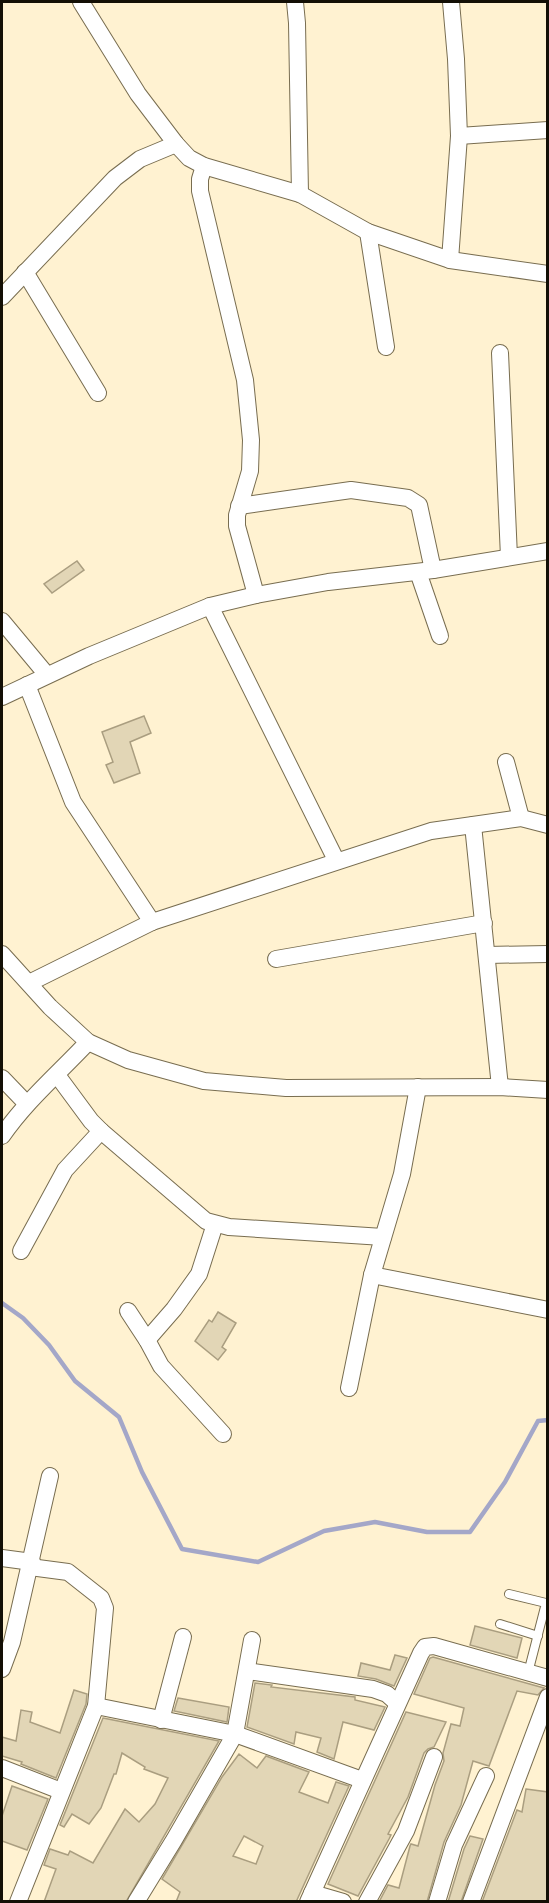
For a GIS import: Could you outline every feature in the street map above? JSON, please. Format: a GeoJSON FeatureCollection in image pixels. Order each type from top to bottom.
{"type":"FeatureCollection","features":[{"type":"Feature","properties":{"kind":"street"},"geometry":{"type":"LineString","coordinates":[[81,2],[138,94],[189,158],[204,166],[300,194],[368,232],[450,260],[548,274]]}},
{"type":"Feature","properties":{"kind":"street"},"geometry":{"type":"LineString","coordinates":[[295,2],[300,194]]}},
{"type":"Feature","properties":{"kind":"street"},"geometry":{"type":"LineString","coordinates":[[450,260],[459,136],[452,2]]}},
{"type":"Feature","properties":{"kind":"street"},"geometry":{"type":"LineString","coordinates":[[459,136],[548,130]]}},
{"type":"Feature","properties":{"kind":"street"},"geometry":{"type":"LineString","coordinates":[[2,297],[115,178],[140,159],[176,144]]}},
{"type":"Feature","properties":{"kind":"street"},"geometry":{"type":"LineString","coordinates":[[204,166],[200,179],[200,191],[245,380],[250,428],[250,471],[239,506],[237,526],[256,595]]}},
{"type":"Feature","properties":{"kind":"street"},"geometry":{"type":"LineString","coordinates":[[368,232],[386,346]]}},
{"type":"Feature","properties":{"kind":"street"},"geometry":{"type":"LineString","coordinates":[[25,272],[98,393]]}},
{"type":"Feature","properties":{"kind":"street"},"geometry":{"type":"LineString","coordinates":[[500,353],[509,557]]}},
{"type":"Feature","properties":{"kind":"street"},"geometry":{"type":"LineString","coordinates":[[239,506],[351,490],[408,498],[419,505],[426,571],[440,636]]}},
{"type":"Feature","properties":{"kind":"street"},"geometry":{"type":"LineString","coordinates":[[2,697],[47,675],[210,606],[328,582],[426,571],[548,551]]}},
{"type":"Feature","properties":{"kind":"street"},"geometry":{"type":"LineString","coordinates":[[210,606],[336,861]]}},
{"type":"Feature","properties":{"kind":"street"},"geometry":{"type":"LineString","coordinates":[[2,621],[47,675]]}},
{"type":"Feature","properties":{"kind":"street"},"geometry":{"type":"LineString","coordinates":[[27,685],[74,802],[152,922]]}},
{"type":"Feature","properties":{"kind":"street"},"geometry":{"type":"LineString","coordinates":[[506,762],[521,818]]}},
{"type":"Feature","properties":{"kind":"street"},"geometry":{"type":"LineString","coordinates":[[29,983],[152,922],[431,831],[521,818],[548,825]]}},
{"type":"Feature","properties":{"kind":"street"},"geometry":{"type":"LineString","coordinates":[[473,825],[500,1087]]}},
{"type":"Feature","properties":{"kind":"street"},"geometry":{"type":"LineString","coordinates":[[276,959],[484,923]]}},
{"type":"Feature","properties":{"kind":"street"},"geometry":{"type":"LineString","coordinates":[[2,954],[50,1007],[88,1042],[128,1060],[204,1081],[286,1088],[500,1087],[548,1090]]}},
{"type":"Feature","properties":{"kind":"street"},"geometry":{"type":"LineString","coordinates":[[488,955],[548,954]]}},
{"type":"Feature","properties":{"kind":"street"},"geometry":{"type":"LineString","coordinates":[[2,1136],[26,1103],[88,1042]]}},
{"type":"Feature","properties":{"kind":"street"},"geometry":{"type":"LineString","coordinates":[[57,1075],[101,1131],[206,1221],[229,1227],[383,1237]]}},
{"type":"Feature","properties":{"kind":"street"},"geometry":{"type":"LineString","coordinates":[[2,1078],[26,1103]]}},
{"type":"Feature","properties":{"kind":"street"},"geometry":{"type":"LineString","coordinates":[[349,1388],[372,1275],[402,1174],[418,1087]]}},
{"type":"Feature","properties":{"kind":"street"},"geometry":{"type":"LineString","coordinates":[[21,1251],[65,1170],[101,1131]]}},
{"type":"Feature","properties":{"kind":"street"},"geometry":{"type":"LineString","coordinates":[[147,1340],[174,1309],[199,1274],[215,1224]]}},
{"type":"Feature","properties":{"kind":"street"},"geometry":{"type":"LineString","coordinates":[[372,1275],[548,1310]]}},
{"type":"Feature","properties":{"kind":"street"},"geometry":{"type":"LineString","coordinates":[[128,1311],[161,1366],[223,1434]]}},
{"type":"Feature","properties":{"kind":"street"},"geometry":{"type":"LineString","coordinates":[[2,1668],[7,1641],[31,1565],[50,1476]]}},
{"type":"Feature","properties":{"kind":"street"},"geometry":{"type":"LineString","coordinates":[[2,1558],[68,1572],[105,1604],[96,1706],[18,1902]]}},
{"type":"Feature","properties":{"kind":"street"},"geometry":{"type":"LineString","coordinates":[[161,1720],[183,1636]]}},
{"type":"Feature","properties":{"kind":"street"},"geometry":{"type":"LineString","coordinates":[[136,1902],[235,1734],[252,1640]]}},
{"type":"Feature","properties":{"kind":"street"},"geometry":{"type":"LineString","coordinates":[[343,1902],[310,1897],[397,1703],[425,1647],[434,1646],[548,1678]]}},
{"type":"Feature","properties":{"kind":"street"},"geometry":{"type":"LineString","coordinates":[[247,1671],[373,1689],[387,1694],[397,1703]]}},
{"type":"Feature","properties":{"kind":"street"},"geometry":{"type":"LineString","coordinates":[[471,1902],[548,1697]]}},
{"type":"Feature","properties":{"kind":"street"},"geometry":{"type":"LineString","coordinates":[[96,1706],[235,1734],[362,1780]]}},
{"type":"Feature","properties":{"kind":"street"},"geometry":{"type":"LineString","coordinates":[[367,1902],[406,1832],[434,1756]]}},
{"type":"Feature","properties":{"kind":"street"},"geometry":{"type":"LineString","coordinates":[[2,1768],[61,1791]]}},
{"type":"Feature","properties":{"kind":"street"},"geometry":{"type":"LineString","coordinates":[[436,1902],[454,1845],[486,1776]]}},
{"type":"Feature","properties":{"kind":"lane"},"geometry":{"type":"LineString","coordinates":[[509,1594],[546,1603],[528,1673]]}},
{"type":"Feature","properties":{"kind":"lane"},"geometry":{"type":"LineString","coordinates":[[500,1624],[538,1636]]}},
{"type":"Feature","properties":{"kind":"building"},"geometry":{"type":"Polygon","coordinates":[[[77,561],[84,570],[52,593],[44,584],[77,561]]]}},
{"type":"Feature","properties":{"kind":"building"},"geometry":{"type":"Polygon","coordinates":[[[144,716],[151,733],[130,742],[140,773],[114,783],[106,765],[113,762],[102,732],[144,716]]]}},
{"type":"Feature","properties":{"kind":"building"},"geometry":{"type":"Polygon","coordinates":[[[218,1312],[236,1323],[222,1347],[226,1350],[218,1360],[195,1341],[209,1320],[212,1322],[218,1312]]]}},
{"type":"Feature","properties":{"kind":"building"},"geometry":{"type":"Polygon","coordinates":[[[475,1626],[522,1638],[517,1658],[470,1645],[475,1626]]]}},
{"type":"Feature","properties":{"kind":"building"},"geometry":{"type":"Polygon","coordinates":[[[395,1655],[407,1658],[394,1686],[376,1679],[358,1676],[361,1663],[390,1670],[395,1655]]]}},
{"type":"Feature","properties":{"kind":"building"},"geometry":{"type":"Polygon","coordinates":[[[430,1658],[544,1688],[538,1695],[517,1691],[489,1766],[473,1761],[461,1805],[444,1842],[427,1902],[379,1902],[388,1885],[399,1888],[410,1846],[411,1844],[418,1846],[444,1761],[443,1753],[451,1724],[460,1726],[464,1708],[414,1694],[430,1658]]]}},
{"type":"Feature","properties":{"kind":"building"},"geometry":{"type":"Polygon","coordinates":[[[255,1683],[355,1697],[355,1700],[385,1707],[374,1730],[343,1722],[334,1759],[317,1752],[321,1738],[296,1732],[294,1744],[247,1727],[255,1683]]]}},
{"type":"Feature","properties":{"kind":"building"},"geometry":{"type":"Polygon","coordinates":[[[74,1690],[87,1694],[86,1704],[56,1778],[21,1764],[22,1762],[2,1756],[2,1737],[16,1741],[21,1710],[32,1712],[30,1722],[60,1733],[74,1690]]]}},
{"type":"Feature","properties":{"kind":"building"},"geometry":{"type":"Polygon","coordinates":[[[178,1698],[229,1707],[227,1722],[174,1711],[178,1698]]]}},
{"type":"Feature","properties":{"kind":"building"},"geometry":{"type":"Polygon","coordinates":[[[406,1712],[446,1722],[434,1747],[424,1753],[408,1797],[388,1834],[391,1835],[358,1896],[328,1884],[406,1712]]]}},
{"type":"Feature","properties":{"kind":"building"},"geometry":{"type":"Polygon","coordinates":[[[103,1718],[219,1741],[126,1902],[44,1902],[56,1869],[44,1865],[50,1849],[68,1855],[70,1851],[93,1863],[125,1809],[139,1822],[155,1804],[168,1778],[144,1769],[145,1767],[122,1753],[116,1774],[114,1774],[101,1808],[89,1824],[72,1814],[64,1827],[60,1825],[103,1718]]]}},
{"type":"Feature","properties":{"kind":"building"},"geometry":{"type":"Polygon","coordinates":[[[239,1754],[257,1768],[266,1756],[309,1772],[299,1792],[328,1803],[336,1782],[349,1786],[296,1902],[176,1902],[180,1892],[162,1879],[222,1777],[239,1754]],[[244,1836],[233,1856],[256,1864],[263,1846],[244,1836]]]}},
{"type":"Feature","properties":{"kind":"building"},"geometry":{"type":"Polygon","coordinates":[[[12,1786],[48,1799],[27,1850],[2,1841],[2,1816],[12,1786]]]}},
{"type":"Feature","properties":{"kind":"building"},"geometry":{"type":"Polygon","coordinates":[[[526,1789],[548,1792],[548,1902],[482,1902],[517,1810],[522,1812],[526,1789]]]}},
{"type":"Feature","properties":{"kind":"building"},"geometry":{"type":"Polygon","coordinates":[[[470,1836],[483,1839],[461,1902],[448,1902],[464,1849],[470,1836]]]}},
{"type":"Feature","properties":{"kind":"waterway"},"geometry":{"type":"LineString","coordinates":[[2,1303],[23,1318],[49,1345],[75,1381],[119,1417],[142,1472],[182,1549],[258,1562],[324,1531],[375,1522],[427,1532],[470,1532],[505,1482],[538,1421],[548,1420]]}}]}
